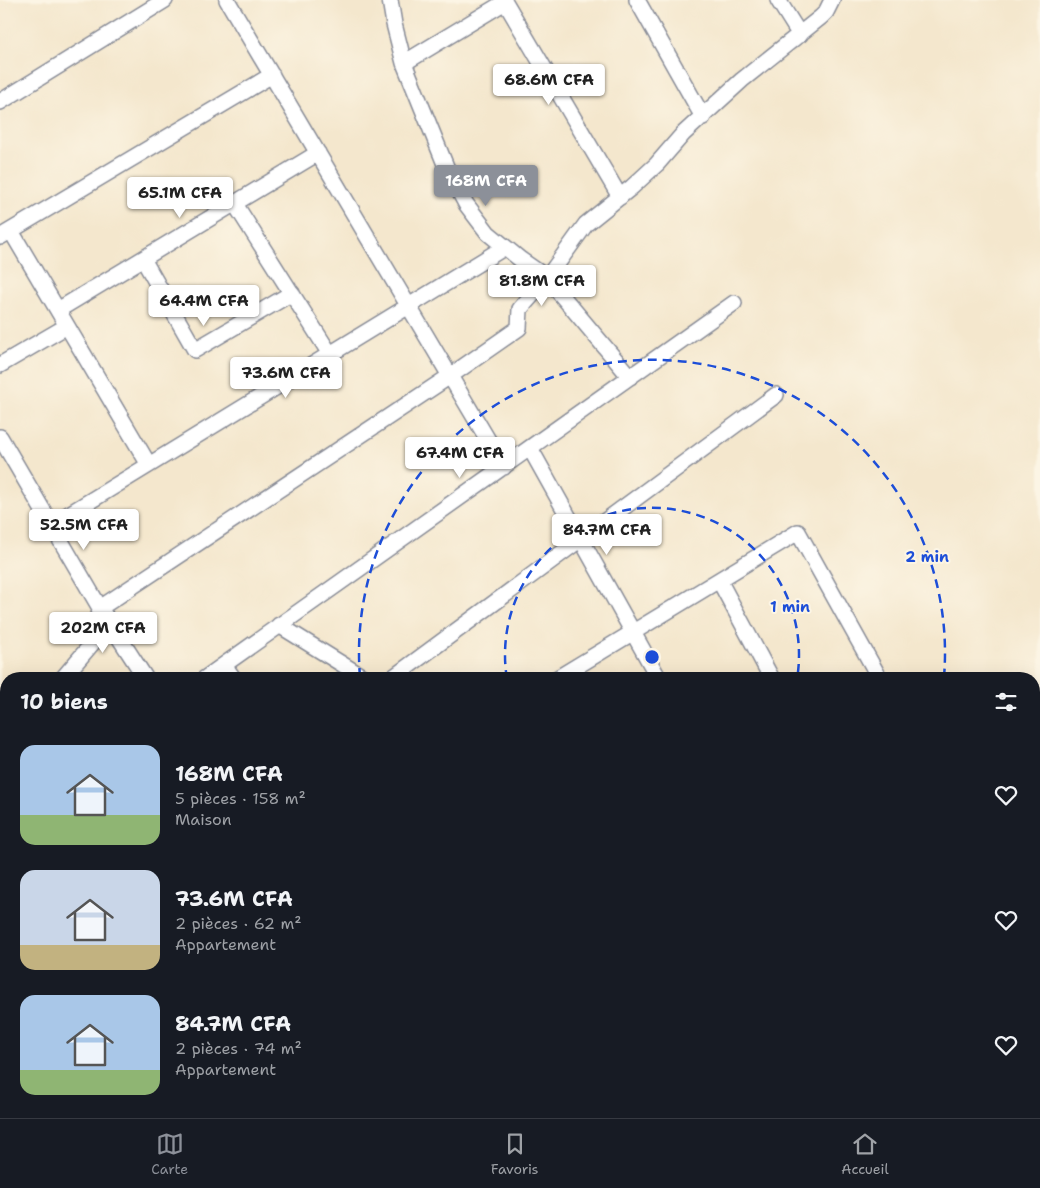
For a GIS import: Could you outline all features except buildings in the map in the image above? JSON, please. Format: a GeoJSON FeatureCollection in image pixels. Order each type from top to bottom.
{"type":"FeatureCollection","features":[{"type":"Feature","properties":{"kind":"street"},"geometry":{"type":"LineString","coordinates":[[0,102],[165,0]]}},
{"type":"Feature","properties":{"kind":"street"},"geometry":{"type":"LineString","coordinates":[[227,0],[504,466]]}},
{"type":"Feature","properties":{"kind":"street"},"geometry":{"type":"LineString","coordinates":[[390,0],[404,63],[454,184],[482,227],[505,247],[547,278],[630,377]]}},
{"type":"Feature","properties":{"kind":"street"},"geometry":{"type":"LineString","coordinates":[[637,0],[703,117]]}},
{"type":"Feature","properties":{"kind":"street"},"geometry":{"type":"LineString","coordinates":[[778,0],[800,35]]}},
{"type":"Feature","properties":{"kind":"street"},"geometry":{"type":"LineString","coordinates":[[68,672],[96,639],[100,608],[450,376],[519,328],[520,309],[547,278],[586,224],[657,164],[683,134],[742,80],[800,35],[826,12],[832,0]]}},
{"type":"Feature","properties":{"kind":"street"},"geometry":{"type":"LineString","coordinates":[[404,63],[505,1],[620,197]]}},
{"type":"Feature","properties":{"kind":"street"},"geometry":{"type":"LineString","coordinates":[[149,465],[58,310],[5,234],[272,75]]}},
{"type":"Feature","properties":{"kind":"street"},"geometry":{"type":"LineString","coordinates":[[58,310],[318,153]]}},
{"type":"Feature","properties":{"kind":"street"},"geometry":{"type":"LineString","coordinates":[[235,204],[330,354]]}},
{"type":"Feature","properties":{"kind":"street"},"geometry":{"type":"LineString","coordinates":[[51,525],[505,247]]}},
{"type":"Feature","properties":{"kind":"street"},"geometry":{"type":"LineString","coordinates":[[142,259],[195,350],[292,293]]}},
{"type":"Feature","properties":{"kind":"street"},"geometry":{"type":"LineString","coordinates":[[214,672],[734,303]]}},
{"type":"Feature","properties":{"kind":"street"},"geometry":{"type":"LineString","coordinates":[[0,366],[67,326]]}},
{"type":"Feature","properties":{"kind":"street"},"geometry":{"type":"LineString","coordinates":[[400,672],[776,395]]}},
{"type":"Feature","properties":{"kind":"street"},"geometry":{"type":"LineString","coordinates":[[0,437],[100,608],[141,672]]}},
{"type":"Feature","properties":{"kind":"street"},"geometry":{"type":"LineString","coordinates":[[530,448],[655,672]]}},
{"type":"Feature","properties":{"kind":"street"},"geometry":{"type":"LineString","coordinates":[[567,672],[798,532],[876,672]]}},
{"type":"Feature","properties":{"kind":"street"},"geometry":{"type":"LineString","coordinates":[[719,580],[768,672]]}},
{"type":"Feature","properties":{"kind":"street"},"geometry":{"type":"LineString","coordinates":[[279,625],[355,672]]}},
{"type":"Feature","properties":{"kind":"street"},"geometry":{"type":"LineString","coordinates":[[224,665],[229,672]]}}]}
